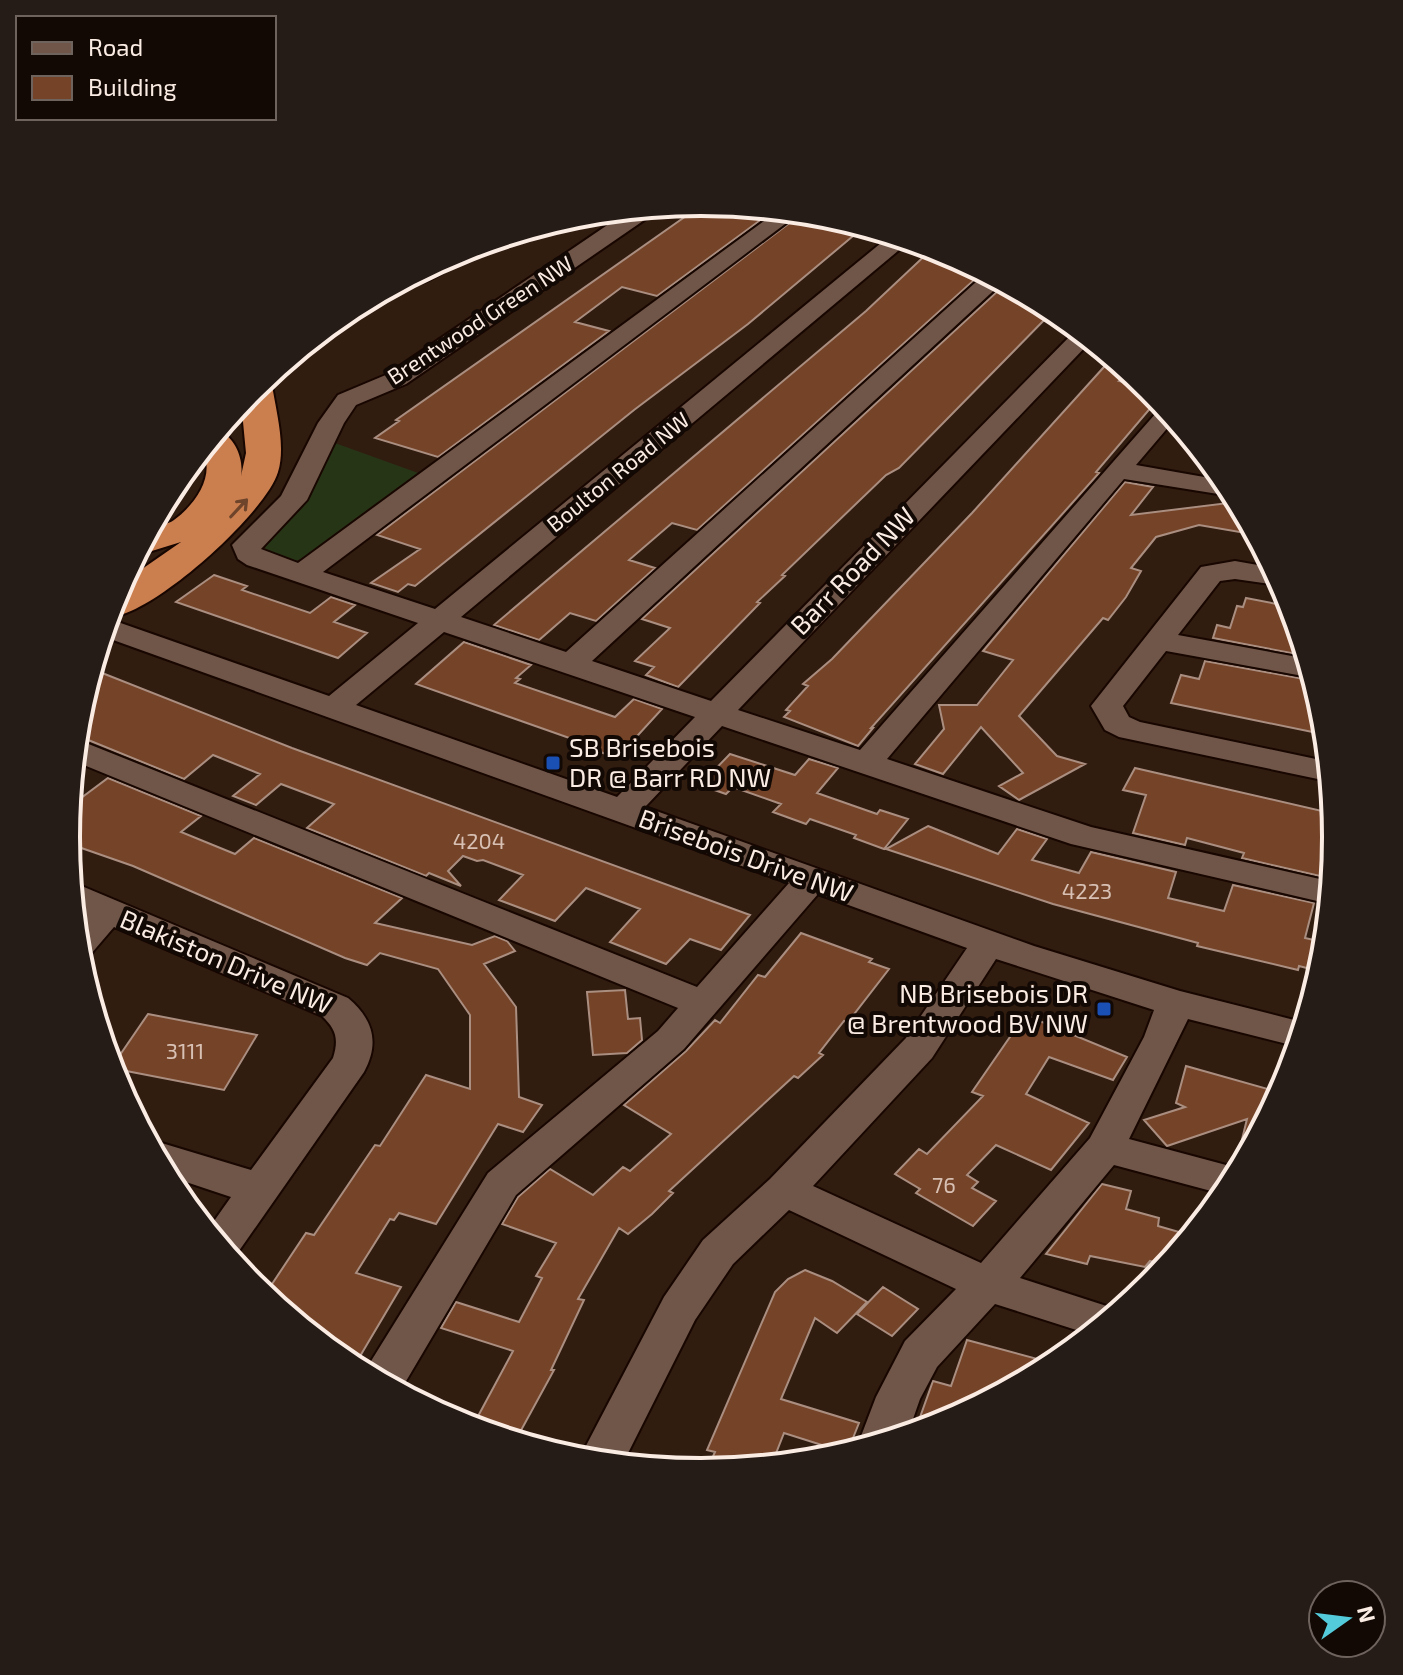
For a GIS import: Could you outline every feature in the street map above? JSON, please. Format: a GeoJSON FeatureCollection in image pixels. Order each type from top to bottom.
{"type":"FeatureCollection","features":[{"type":"Feature","properties":{"kind":"highway"},"geometry":{"type":"LineString","coordinates":[[128,597],[225,524],[251,496],[263,469],[257,403]]}},
{"type":"Feature","properties":{"kind":"highway"},"geometry":{"type":"LineString","coordinates":[[149,553],[214,499],[225,480],[225,457],[218,447]]}},
{"type":"Feature","properties":{"kind":"highway"},"geometry":{"type":"LineString","coordinates":[[157,538],[180,530]]}},
{"type":"Feature","properties":{"kind":"street","name":"Brentwood Green NW"},"geometry":{"type":"LineString","coordinates":[[302,574],[257,559],[248,553],[246,545],[293,500],[331,423],[347,400],[397,379],[629,220]]}},
{"type":"Feature","properties":{"kind":"street"},"geometry":{"type":"LineString","coordinates":[[302,574],[778,221]]}},
{"type":"Feature","properties":{"kind":"street","name":"Boulton Road NW"},"geometry":{"type":"LineString","coordinates":[[335,707],[891,246]]}},
{"type":"Feature","properties":{"kind":"street"},"geometry":{"type":"LineString","coordinates":[[572,663],[986,285]]}},
{"type":"Feature","properties":{"kind":"street","name":"Barr Road NW"},"geometry":{"type":"LineString","coordinates":[[622,811],[1077,342]]}},
{"type":"Feature","properties":{"kind":"street"},"geometry":{"type":"LineString","coordinates":[[867,762],[1161,419]]}},
{"type":"Feature","properties":{"kind":"street"},"geometry":{"type":"LineString","coordinates":[[1117,470],[1214,487]]}},
{"type":"Feature","properties":{"kind":"street"},"geometry":{"type":"LineString","coordinates":[[1265,575],[1235,570],[1211,573],[1107,706],[1116,723],[1130,730],[1319,770]]}},
{"type":"Feature","properties":{"kind":"street"},"geometry":{"type":"LineString","coordinates":[[302,574],[1083,836],[1321,890]]}},
{"type":"Feature","properties":{"kind":"street","name":"Brisebois Drive NW"},"geometry":{"type":"LineString","coordinates":[[116,631],[335,707],[988,944],[1175,1003],[1292,1032]]}},
{"type":"Feature","properties":{"kind":"street"},"geometry":{"type":"LineString","coordinates":[[1158,640],[1299,667]]}},
{"type":"Feature","properties":{"kind":"street"},"geometry":{"type":"LineString","coordinates":[[85,754],[704,1004]]}},
{"type":"Feature","properties":{"kind":"street"},"geometry":{"type":"LineString","coordinates":[[387,1373],[502,1184],[671,1040],[812,879]]}},
{"type":"Feature","properties":{"kind":"street","name":"Blakiston Drive NW"},"geometry":{"type":"LineString","coordinates":[[83,900],[335,1007],[348,1017],[358,1046],[350,1062],[225,1237]]}},
{"type":"Feature","properties":{"kind":"street"},"geometry":{"type":"LineString","coordinates":[[88,934],[108,911]]}},
{"type":"Feature","properties":{"kind":"street"},"geometry":{"type":"LineString","coordinates":[[606,1452],[679,1309],[718,1252],[784,1190],[919,1048],[988,944]]}},
{"type":"Feature","properties":{"kind":"street"},"geometry":{"type":"LineString","coordinates":[[886,1431],[898,1397],[921,1354],[1105,1148],[1163,1037],[1175,1003]]}},
{"type":"Feature","properties":{"kind":"street"},"geometry":{"type":"LineString","coordinates":[[1105,1148],[1221,1179]]}},
{"type":"Feature","properties":{"kind":"street"},"geometry":{"type":"LineString","coordinates":[[172,1162],[231,1182],[258,1187]]}},
{"type":"Feature","properties":{"kind":"street"},"geometry":{"type":"LineString","coordinates":[[784,1190],[986,1284],[1094,1319]]}},
{"type":"Feature","properties":{"kind":"green space"},"geometry":{"type":"Polygon","coordinates":[[[335,443],[421,474],[311,555],[293,562],[265,549],[266,538],[306,495],[335,443]]]}},
{"type":"Feature","properties":{"kind":"building"},"geometry":{"type":"Polygon","coordinates":[[[686,216],[762,219],[657,296],[622,287],[575,322],[609,331],[438,457],[375,438],[399,421],[396,420],[686,216]]]}},
{"type":"Feature","properties":{"kind":"building"},"geometry":{"type":"Polygon","coordinates":[[[790,222],[854,235],[748,324],[634,410],[415,586],[408,584],[398,592],[371,583],[420,549],[377,535],[790,222]]]}},
{"type":"Feature","properties":{"kind":"building"},"geometry":{"type":"Polygon","coordinates":[[[923,257],[975,279],[697,530],[672,523],[629,560],[655,568],[596,621],[570,613],[539,640],[494,625],[866,311],[923,257]]]}},
{"type":"Feature","properties":{"kind":"building"},"geometry":{"type":"Polygon","coordinates":[[[997,291],[1045,320],[899,468],[886,475],[782,575],[785,576],[678,687],[646,675],[654,667],[635,661],[670,628],[642,619],[997,291]]]}},
{"type":"Feature","properties":{"kind":"building"},"geometry":{"type":"Polygon","coordinates":[[[1105,365],[1150,408],[1096,472],[1099,473],[858,746],[784,717],[790,711],[786,710],[808,686],[803,684],[832,659],[972,513],[1105,365]]]}},
{"type":"Feature","properties":{"kind":"building"},"geometry":{"type":"Polygon","coordinates":[[[1125,482],[1153,487],[1131,515],[1225,503],[1243,533],[1199,525],[1156,537],[1131,568],[1141,571],[1126,597],[1108,620],[1103,618],[1019,716],[1057,756],[1085,764],[1019,800],[999,786],[1023,773],[981,727],[943,774],[915,764],[944,729],[939,705],[977,705],[1013,660],[983,651],[1125,482]]]}},
{"type":"Feature","properties":{"kind":"building"},"geometry":{"type":"Polygon","coordinates":[[[214,575],[247,586],[242,590],[310,613],[331,597],[355,605],[334,622],[367,633],[338,658],[176,602],[214,575]]]}},
{"type":"Feature","properties":{"kind":"building"},"geometry":{"type":"Polygon","coordinates":[[[1246,598],[1278,604],[1295,654],[1213,638],[1217,625],[1230,628],[1237,606],[1243,607],[1246,598]]]}},
{"type":"Feature","properties":{"kind":"building"},"geometry":{"type":"Polygon","coordinates":[[[464,642],[531,665],[516,678],[520,679],[515,683],[615,717],[634,699],[662,709],[617,758],[592,749],[595,747],[416,684],[464,642]]]}},
{"type":"Feature","properties":{"kind":"building"},"geometry":{"type":"Polygon","coordinates":[[[1205,661],[1302,679],[1314,732],[1171,703],[1181,675],[1199,679],[1205,661]]]}},
{"type":"Feature","properties":{"kind":"building"},"geometry":{"type":"Polygon","coordinates":[[[102,673],[292,748],[750,915],[721,950],[690,939],[666,964],[610,942],[640,909],[586,888],[555,921],[499,900],[523,875],[463,856],[448,871],[461,886],[429,873],[426,876],[307,828],[334,804],[281,784],[256,805],[233,796],[260,774],[213,755],[184,779],[88,740],[102,673]]]}},
{"type":"Feature","properties":{"kind":"building"},"geometry":{"type":"Polygon","coordinates":[[[730,754],[795,775],[809,759],[838,768],[817,793],[877,814],[880,810],[908,819],[884,849],[854,838],[856,835],[810,819],[806,824],[773,812],[781,804],[733,787],[726,794],[700,785],[730,754]]]}},
{"type":"Feature","properties":{"kind":"building"},"geometry":{"type":"Polygon","coordinates":[[[1135,768],[1322,811],[1320,876],[1242,858],[1244,853],[1187,838],[1185,845],[1133,833],[1146,795],[1123,790],[1135,768]]]}},
{"type":"Feature","properties":{"kind":"building"},"geometry":{"type":"Polygon","coordinates":[[[108,778],[201,816],[181,832],[235,854],[254,838],[402,898],[375,923],[472,945],[495,936],[507,941],[515,951],[484,964],[516,1007],[519,1097],[542,1105],[523,1132],[498,1124],[436,1224],[399,1213],[394,1220],[390,1219],[356,1273],[401,1287],[360,1356],[323,1331],[271,1285],[306,1233],[314,1235],[375,1145],[380,1146],[426,1075],[470,1089],[470,1015],[438,969],[380,953],[367,965],[345,958],[133,866],[80,848],[81,798],[108,778]]]}},
{"type":"Feature","properties":{"kind":"building"},"geometry":{"type":"Polygon","coordinates":[[[928,826],[998,854],[1017,829],[1047,839],[1032,860],[1079,873],[1091,852],[1176,872],[1168,898],[1224,911],[1233,885],[1314,903],[1305,938],[1314,940],[1309,969],[1299,966],[1298,970],[1197,946],[1198,943],[1053,904],[886,849],[928,826]]]}},
{"type":"Feature","properties":{"kind":"building"},"geometry":{"type":"Polygon","coordinates":[[[801,933],[872,959],[869,962],[889,969],[848,1022],[844,1021],[819,1053],[823,1055],[798,1078],[794,1076],[669,1191],[673,1193],[652,1214],[628,1234],[619,1228],[578,1299],[584,1300],[551,1370],[554,1370],[520,1432],[478,1417],[513,1351],[441,1328],[456,1302],[519,1322],[542,1278],[536,1276],[556,1243],[502,1224],[518,1197],[550,1169],[593,1195],[623,1167],[630,1171],[671,1134],[624,1105],[686,1051],[715,1020],[720,1023],[758,975],[765,977],[801,933]]]}},
{"type":"Feature","properties":{"kind":"building"},"geometry":{"type":"Polygon","coordinates":[[[625,990],[628,1019],[640,1018],[642,1040],[627,1053],[593,1055],[587,992],[625,990]]]}},
{"type":"Feature","properties":{"kind":"building"},"geometry":{"type":"Polygon","coordinates":[[[148,1014],[257,1035],[224,1090],[125,1071],[120,1055],[148,1014]]]}},
{"type":"Feature","properties":{"kind":"building"},"geometry":{"type":"Polygon","coordinates":[[[1025,1015],[1127,1057],[1113,1080],[1049,1057],[1026,1094],[1089,1123],[1051,1170],[996,1145],[967,1175],[978,1182],[972,1188],[996,1201],[973,1226],[916,1193],[920,1189],[895,1174],[919,1149],[927,1154],[983,1096],[972,1092],[1025,1015]]]}},
{"type":"Feature","properties":{"kind":"building"},"geometry":{"type":"Polygon","coordinates":[[[1186,1066],[1269,1089],[1240,1148],[1247,1119],[1167,1146],[1144,1120],[1185,1107],[1176,1103],[1186,1066]]]}},
{"type":"Feature","properties":{"kind":"building"},"geometry":{"type":"Polygon","coordinates":[[[1102,1184],[1131,1191],[1126,1209],[1159,1218],[1158,1226],[1181,1233],[1155,1262],[1150,1261],[1145,1267],[1090,1256],[1087,1264],[1046,1254],[1102,1184]]]}},
{"type":"Feature","properties":{"kind":"building"},"geometry":{"type":"Polygon","coordinates":[[[805,1270],[832,1281],[867,1302],[837,1333],[815,1318],[781,1399],[859,1423],[852,1440],[826,1446],[784,1433],[775,1455],[712,1459],[715,1452],[707,1450],[775,1292],[788,1279],[805,1270]]]}},
{"type":"Feature","properties":{"kind":"building"},"geometry":{"type":"Polygon","coordinates":[[[883,1287],[918,1309],[892,1336],[857,1314],[883,1287]]]}},
{"type":"Feature","properties":{"kind":"building"},"geometry":{"type":"Polygon","coordinates":[[[967,1340],[1039,1359],[976,1395],[919,1419],[933,1381],[951,1386],[967,1340]]]}},
{"type":"Feature","properties":{"kind":"place","name":"SB Brisebois DR @ Barr RD NW"},"geometry":{"type":"Point","coordinates":[553,763]}},
{"type":"Feature","properties":{"kind":"place","name":"NB Brisebois DR @ Brentwood BV NW"},"geometry":{"type":"Point","coordinates":[1104,1009]}}]}
